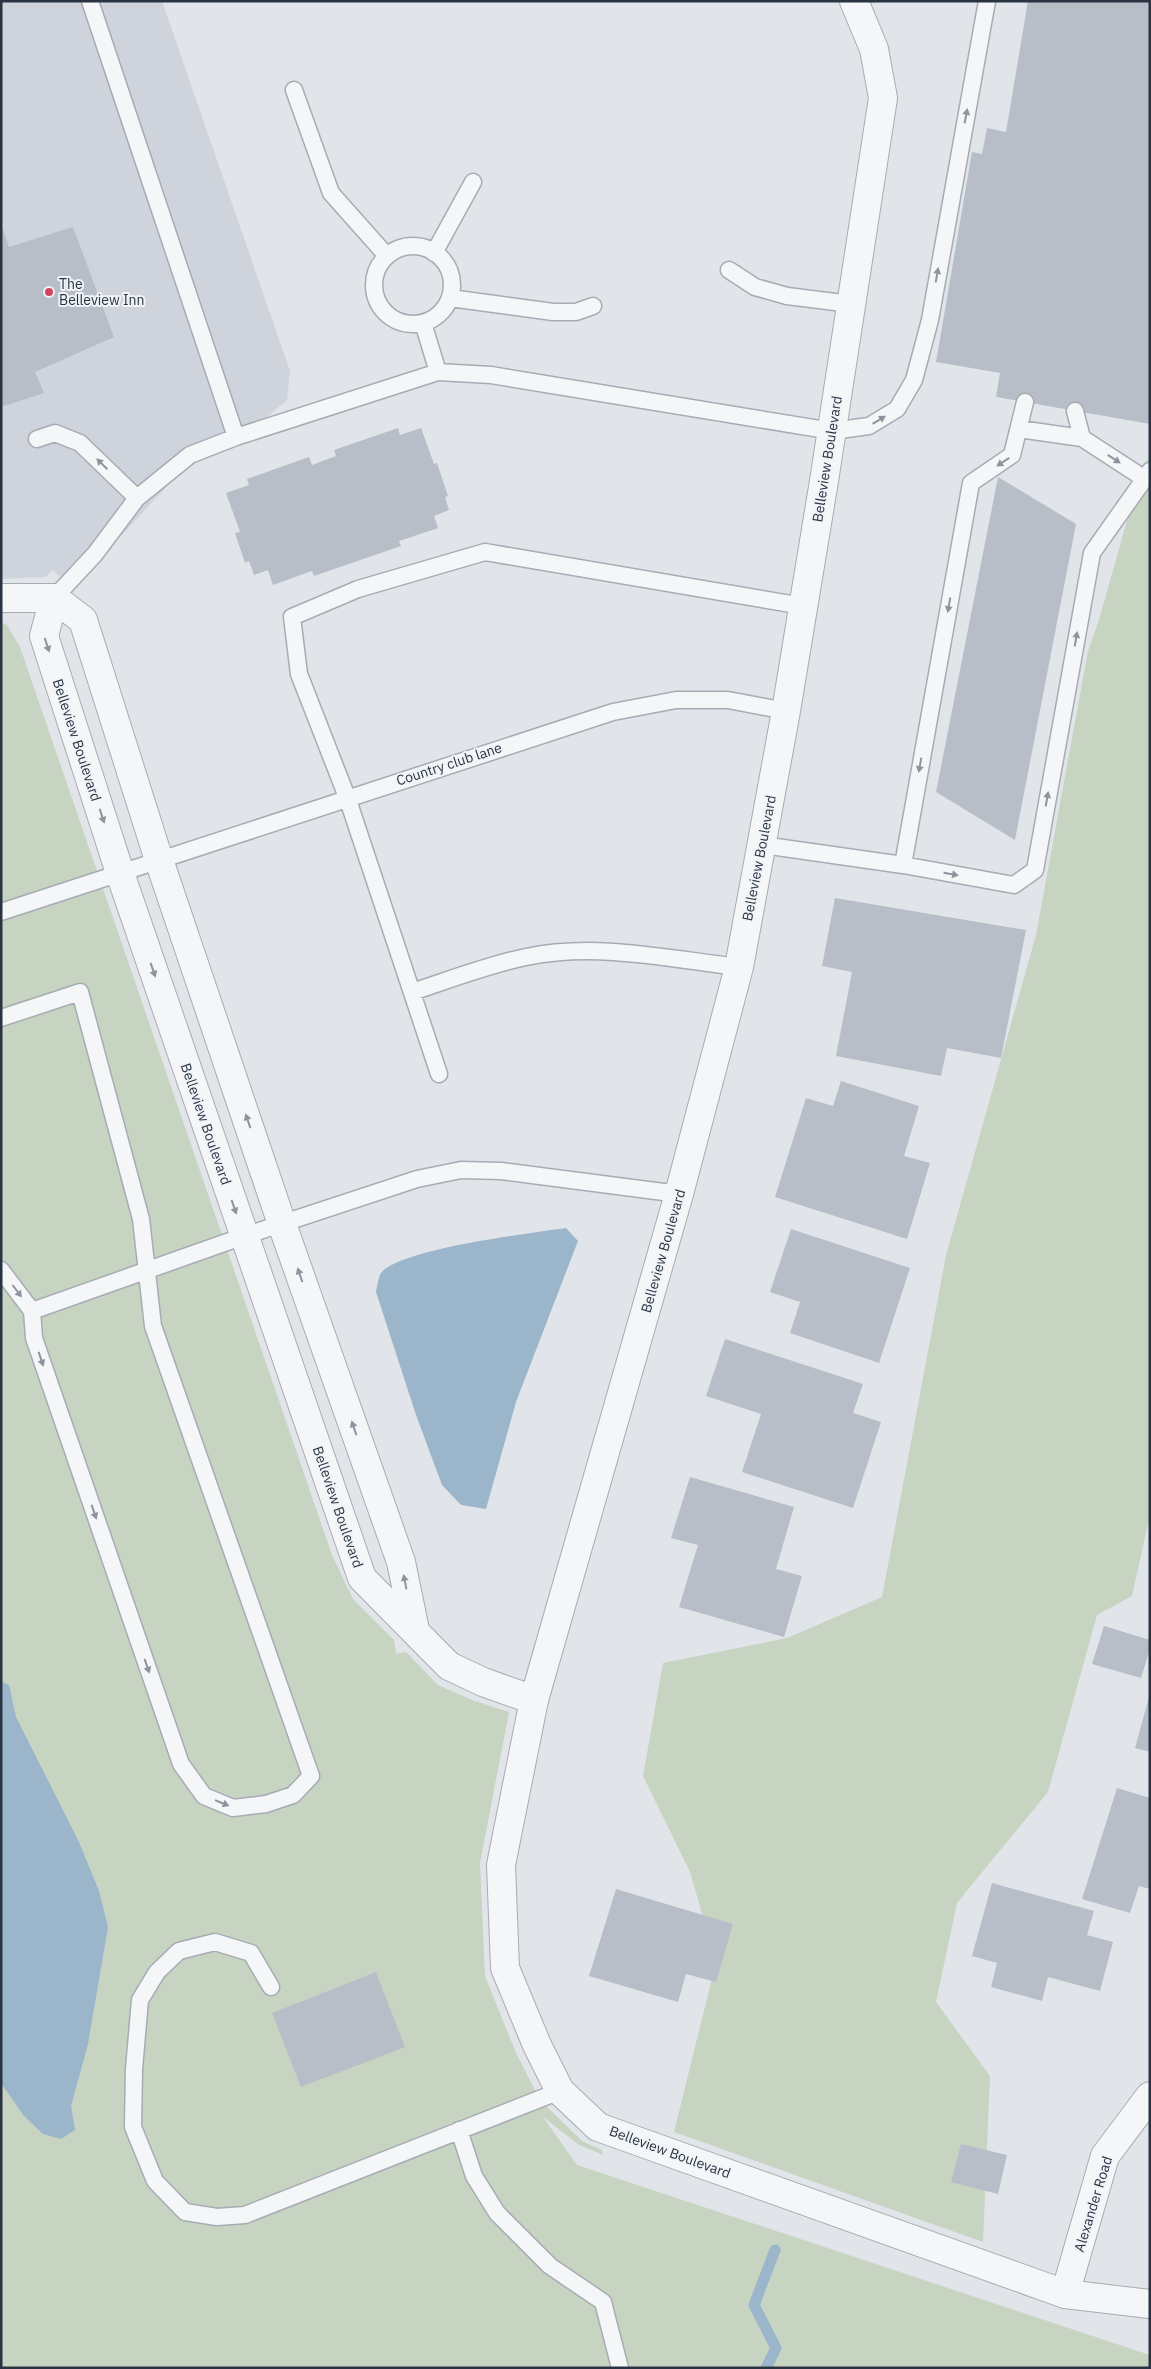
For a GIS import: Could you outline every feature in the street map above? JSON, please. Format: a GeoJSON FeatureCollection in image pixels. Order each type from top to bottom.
{"type":"FeatureCollection","features":[{"type":"Feature","properties":{"kind":"street","name":"Belleview Boulevard"},"geometry":{"type":"LineString","coordinates":[[854,1],[874,49],[883,98],[832,431],[786,711],[739,967],[679,1194],[534,1700],[501,1865],[506,1968],[537,2045],[560,2091],[598,2127],[1066,2294],[1150,2304]]}},
{"type":"Feature","properties":{"kind":"street"},"geometry":{"type":"LineString","coordinates":[[1,598],[54,598],[83,620],[159,860],[282,1224],[401,1562],[415,1630]]}},
{"type":"Feature","properties":{"kind":"street","name":"Belleview Boulevard"},"geometry":{"type":"LineString","coordinates":[[54,598],[44,636],[120,873],[362,1578],[449,1666],[534,1700]]}},
{"type":"Feature","properties":{"kind":"street","name":"Alexander Road"},"geometry":{"type":"LineString","coordinates":[[1066,2294],[1105,2156],[1150,2096]]}},
{"type":"Feature","properties":{"kind":"lane"},"geometry":{"type":"LineString","coordinates":[[90,1],[236,437]]}},
{"type":"Feature","properties":{"kind":"lane"},"geometry":{"type":"LineString","coordinates":[[54,598],[95,554],[137,498],[190,455],[236,437],[438,372],[491,375],[832,431],[869,426],[897,409],[914,380],[930,320],[988,1]]}},
{"type":"Feature","properties":{"kind":"lane"},"geometry":{"type":"LineString","coordinates":[[294,90],[331,193],[386,256]]}},
{"type":"Feature","properties":{"kind":"lane"},"geometry":{"type":"LineString","coordinates":[[434,253],[473,182]]}},
{"type":"Feature","properties":{"kind":"lane"},"geometry":{"type":"LineString","coordinates":[[410,246],[423,247],[434,253],[444,261],[450,273],[452,286],[450,298],[444,310],[435,318],[423,323],[410,325],[397,322],[386,315],[378,304],[374,292],[373,278],[378,266],[386,256],[398,249],[410,246]]}},
{"type":"Feature","properties":{"kind":"lane"},"geometry":{"type":"LineString","coordinates":[[729,270],[754,287],[787,296],[851,304]]}},
{"type":"Feature","properties":{"kind":"lane"},"geometry":{"type":"LineString","coordinates":[[450,298],[553,312],[576,312],[593,306]]}},
{"type":"Feature","properties":{"kind":"lane"},"geometry":{"type":"LineString","coordinates":[[423,323],[438,372]]}},
{"type":"Feature","properties":{"kind":"lane"},"geometry":{"type":"LineString","coordinates":[[903,865],[971,482],[1012,455],[1025,402]]}},
{"type":"Feature","properties":{"kind":"lane"},"geometry":{"type":"LineString","coordinates":[[1075,411],[1082,438]]}},
{"type":"Feature","properties":{"kind":"lane"},"geometry":{"type":"LineString","coordinates":[[762,845],[903,865],[1014,886],[1035,870],[1092,553],[1147,475],[1082,438],[1019,429]]}},
{"type":"Feature","properties":{"kind":"lane"},"geometry":{"type":"LineString","coordinates":[[37,439],[55,433],[80,443],[137,498]]}},
{"type":"Feature","properties":{"kind":"lane"},"geometry":{"type":"LineString","coordinates":[[439,1074],[347,797],[299,674],[292,617],[358,589],[485,552],[803,606]]}},
{"type":"Feature","properties":{"kind":"lane","name":"Country club lane"},"geometry":{"type":"LineString","coordinates":[[1,912],[347,797],[613,712],[676,700],[728,700],[786,711]]}},
{"type":"Feature","properties":{"kind":"lane"},"geometry":{"type":"LineString","coordinates":[[412,992],[525,957],[576,951],[624,953],[739,967]]}},
{"type":"Feature","properties":{"kind":"lane"},"geometry":{"type":"LineString","coordinates":[[1,1018],[80,992],[141,1219],[145,1270],[153,1326],[311,1776],[292,1796],[266,1804],[233,1808],[204,1796],[181,1764],[34,1338],[32,1311],[1,1270]]}},
{"type":"Feature","properties":{"kind":"lane"},"geometry":{"type":"LineString","coordinates":[[32,1311],[244,1236],[417,1179],[460,1170],[501,1171],[679,1194]]}},
{"type":"Feature","properties":{"kind":"lane"},"geometry":{"type":"LineString","coordinates":[[272,1987],[251,1953],[215,1942],[179,1951],[157,1972],[140,2000],[134,2069],[133,2127],[154,2181],[185,2212],[217,2217],[245,2215],[560,2091]]}},
{"type":"Feature","properties":{"kind":"lane"},"geometry":{"type":"LineString","coordinates":[[460,2130],[474,2176],[497,2213],[550,2266],[603,2302],[620,2368]]}},
{"type":"Feature","properties":{"kind":"shaded area"},"geometry":{"type":"Polygon","coordinates":[[[1,1],[162,1],[290,371],[287,400],[261,422],[199,452],[107,551],[80,583],[62,578],[52,570],[46,577],[1,579],[1,1]]]}},
{"type":"Feature","properties":{"kind":"green space"},"geometry":{"type":"Polygon","coordinates":[[[1150,458],[1150,1515],[1132,1596],[1097,1615],[1048,1792],[957,1903],[936,2002],[990,2076],[983,2242],[674,2132],[716,1962],[690,1872],[643,1776],[663,1663],[787,1638],[882,1597],[946,1255],[1036,935],[1088,651],[1098,623],[1143,464],[1150,458]]]}},
{"type":"Feature","properties":{"kind":"green space"},"geometry":{"type":"Polygon","coordinates":[[[1,622],[7,625],[20,647],[332,1555],[353,1599],[394,1640],[396,1654],[406,1652],[438,1685],[472,1700],[509,1712],[480,1863],[485,1976],[516,2053],[540,2100],[582,2141],[602,2150],[603,2155],[579,2145],[543,2117],[577,2165],[1150,2355],[1150,2368],[1,2368],[1,622]]]}},
{"type":"Feature","properties":{"kind":"water"},"geometry":{"type":"Polygon","coordinates":[[[566,1228],[578,1241],[516,1402],[486,1509],[461,1505],[442,1485],[416,1415],[376,1292],[380,1275],[393,1264],[438,1250],[497,1238],[566,1228]]]}},
{"type":"Feature","properties":{"kind":"water"},"geometry":{"type":"Polygon","coordinates":[[[1,1681],[9,1685],[16,1717],[79,1842],[99,1891],[108,1927],[88,2044],[71,2106],[75,2130],[61,2139],[43,2134],[24,2116],[1,2083],[1,1681]]]}},
{"type":"Feature","properties":{"kind":"building"},"geometry":{"type":"Polygon","coordinates":[[[1028,1],[1150,1],[1150,424],[996,397],[1000,373],[936,362],[972,152],[982,154],[987,128],[1006,132],[1028,1]]]}},
{"type":"Feature","properties":{"kind":"building","name":"The Belleview Inn"},"geometry":{"type":"Polygon","coordinates":[[[1,224],[9,247],[73,227],[114,337],[35,372],[44,393],[1,407],[1,224]]]}},
{"type":"Feature","properties":{"kind":"building"},"geometry":{"type":"Polygon","coordinates":[[[398,428],[400,435],[421,428],[434,464],[437,463],[448,496],[445,497],[449,510],[434,516],[438,528],[399,541],[401,546],[314,576],[312,571],[273,585],[268,570],[254,575],[249,561],[245,563],[235,533],[240,532],[226,493],[249,485],[247,479],[309,457],[312,465],[336,456],[334,450],[398,428]]]}},
{"type":"Feature","properties":{"kind":"building"},"geometry":{"type":"Polygon","coordinates":[[[998,477],[1076,524],[1015,840],[936,792],[998,477]]]}},
{"type":"Feature","properties":{"kind":"building"},"geometry":{"type":"Polygon","coordinates":[[[835,898],[1026,930],[1001,1058],[947,1048],[941,1076],[836,1056],[852,972],[822,966],[835,898]]]}},
{"type":"Feature","properties":{"kind":"building"},"geometry":{"type":"Polygon","coordinates":[[[841,1081],[919,1106],[904,1156],[930,1163],[907,1239],[775,1197],[806,1098],[833,1106],[841,1081]]]}},
{"type":"Feature","properties":{"kind":"building"},"geometry":{"type":"Polygon","coordinates":[[[791,1229],[910,1268],[879,1363],[790,1333],[800,1302],[770,1292],[791,1229]]]}},
{"type":"Feature","properties":{"kind":"building"},"geometry":{"type":"Polygon","coordinates":[[[725,1339],[863,1384],[853,1413],[881,1422],[853,1508],[742,1472],[761,1414],[706,1396],[725,1339]]]}},
{"type":"Feature","properties":{"kind":"building"},"geometry":{"type":"Polygon","coordinates":[[[690,1477],[794,1507],[776,1569],[802,1576],[784,1637],[679,1607],[698,1545],[671,1538],[690,1477]]]}},
{"type":"Feature","properties":{"kind":"building"},"geometry":{"type":"Polygon","coordinates":[[[1104,1626],[1150,1640],[1150,1649],[1141,1678],[1092,1664],[1104,1626]]]}},
{"type":"Feature","properties":{"kind":"building"},"geometry":{"type":"Polygon","coordinates":[[[1150,1697],[1150,1752],[1135,1748],[1150,1697]]]}},
{"type":"Feature","properties":{"kind":"building"},"geometry":{"type":"Polygon","coordinates":[[[1117,1788],[1150,1798],[1150,1889],[1139,1886],[1130,1913],[1082,1899],[1117,1788]]]}},
{"type":"Feature","properties":{"kind":"building"},"geometry":{"type":"Polygon","coordinates":[[[992,1883],[1094,1911],[1087,1935],[1113,1942],[1100,1991],[1048,1977],[1042,2001],[991,1987],[997,1963],[972,1956],[992,1883]]]}},
{"type":"Feature","properties":{"kind":"building"},"geometry":{"type":"Polygon","coordinates":[[[616,1889],[733,1924],[716,1982],[686,1974],[678,2002],[589,1976],[616,1889]]]}},
{"type":"Feature","properties":{"kind":"building"},"geometry":{"type":"Polygon","coordinates":[[[376,1972],[405,2047],[301,2087],[272,2013],[376,1972]]]}},
{"type":"Feature","properties":{"kind":"building"},"geometry":{"type":"Polygon","coordinates":[[[961,2144],[1007,2155],[998,2194],[951,2182],[961,2144]]]}},
{"type":"Feature","properties":{"kind":"waterway"},"geometry":{"type":"LineString","coordinates":[[766,2368],[776,2348],[754,2305],[775,2250]]}},
{"type":"Feature","properties":{"kind":"place","name":"The Belleview Inn"},"geometry":{"type":"Point","coordinates":[49,292]}}]}
